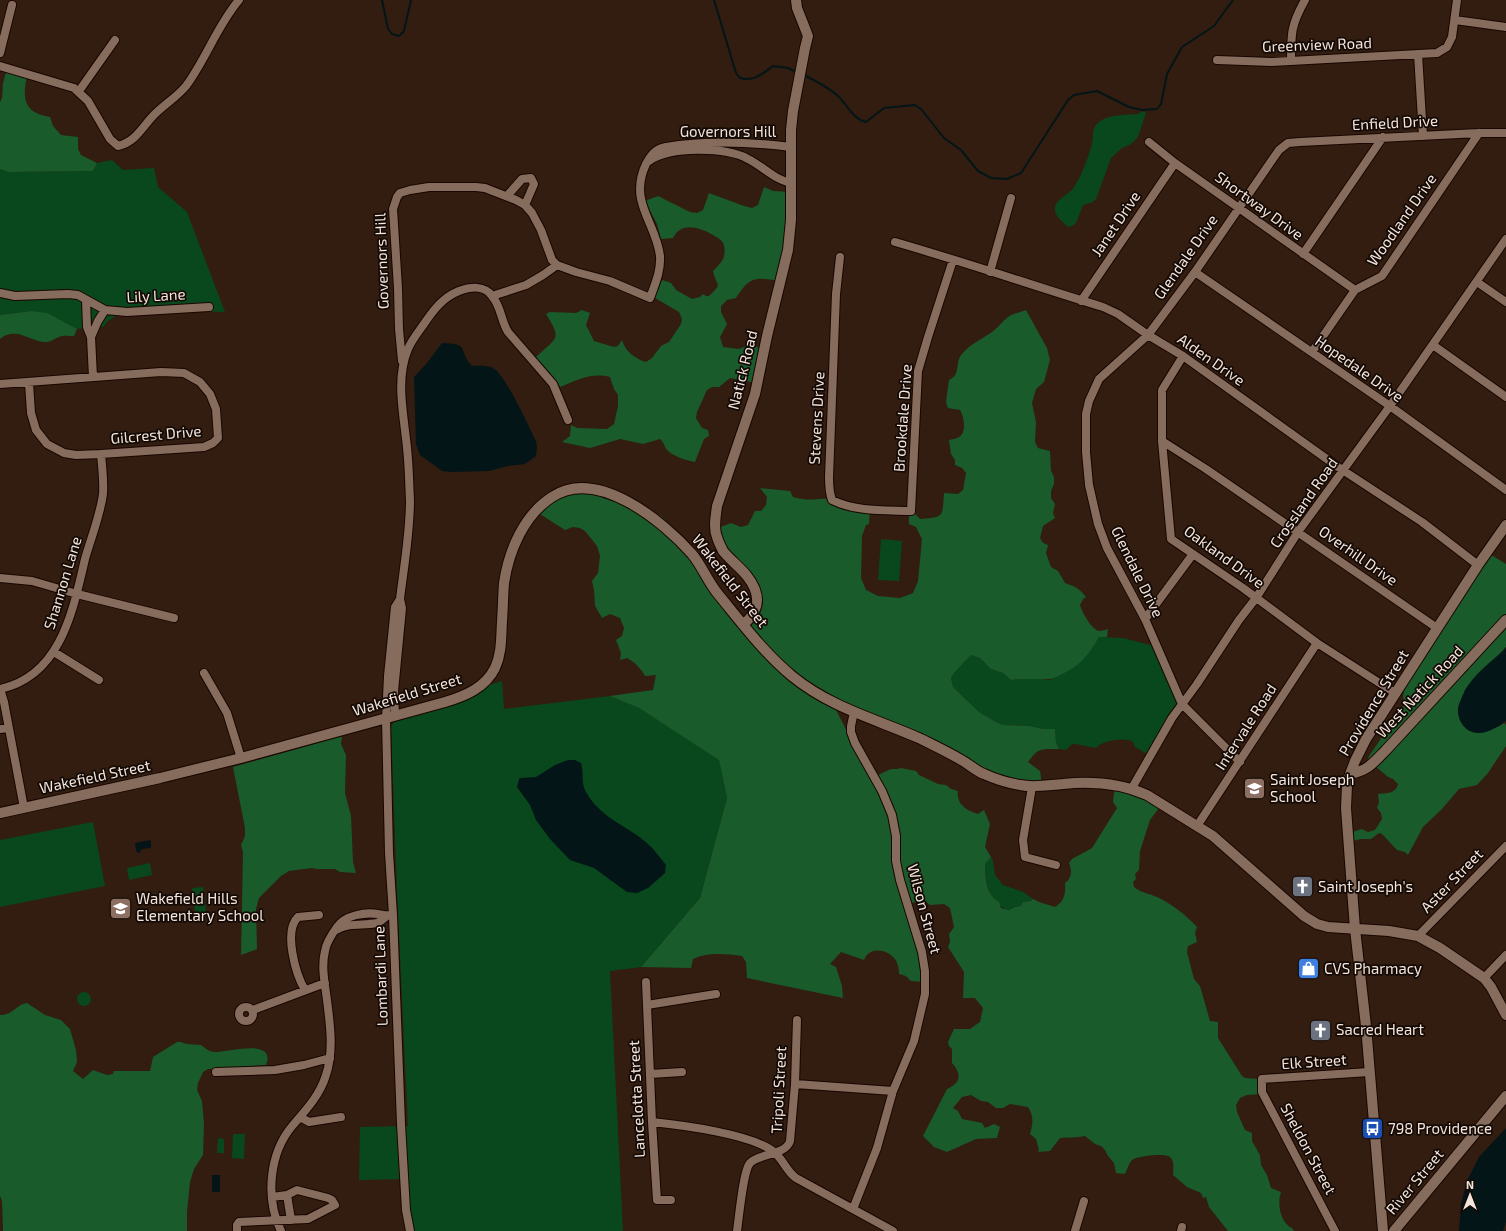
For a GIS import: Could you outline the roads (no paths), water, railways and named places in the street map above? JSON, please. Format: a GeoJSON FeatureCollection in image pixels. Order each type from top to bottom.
{"type":"FeatureCollection","features":[{"type":"Feature","properties":{"kind":"street"},"geometry":{"type":"LineString","coordinates":[[0,66],[68,85],[79,91],[88,101],[110,139],[118,146],[132,140],[154,115],[177,96],[201,62],[221,25],[239,0]]}},
{"type":"Feature","properties":{"kind":"street","name":"Natick Road"},"geometry":{"type":"LineString","coordinates":[[744,624],[752,618],[757,606],[757,593],[747,576],[724,551],[716,535],[715,518],[717,506],[755,394],[767,336],[788,250],[791,220],[791,130],[808,36],[797,8],[796,0]]}},
{"type":"Feature","properties":{"kind":"street"},"geometry":{"type":"LineString","coordinates":[[1291,61],[1292,27],[1305,0]]}},
{"type":"Feature","properties":{"kind":"street","name":"Greenview Road"},"geometry":{"type":"LineString","coordinates":[[1216,60],[1272,62],[1436,53],[1447,47],[1452,37],[1457,0]]}},
{"type":"Feature","properties":{"kind":"street"},"geometry":{"type":"LineString","coordinates":[[0,53],[12,5]]}},
{"type":"Feature","properties":{"kind":"street"},"geometry":{"type":"LineString","coordinates":[[1455,20],[1506,27]]}},
{"type":"Feature","properties":{"kind":"street"},"geometry":{"type":"LineString","coordinates":[[79,91],[115,40]]}},
{"type":"Feature","properties":{"kind":"street"},"geometry":{"type":"LineString","coordinates":[[1418,54],[1423,136]]}},
{"type":"Feature","properties":{"kind":"street","name":"Woodland Drive"},"geometry":{"type":"LineString","coordinates":[[1312,352],[1355,290],[1382,276],[1479,133]]}},
{"type":"Feature","properties":{"kind":"street","name":"Enfield Drive"},"geometry":{"type":"LineString","coordinates":[[1285,145],[1293,142],[1383,137],[1506,133]]}},
{"type":"Feature","properties":{"kind":"street"},"geometry":{"type":"LineString","coordinates":[[1303,254],[1383,137]]}},
{"type":"Feature","properties":{"kind":"street","name":"Shortway Drive"},"geometry":{"type":"LineString","coordinates":[[1149,142],[1175,163],[1355,290]]}},
{"type":"Feature","properties":{"kind":"street","name":"Governors Hill"},"geometry":{"type":"LineString","coordinates":[[390,717],[388,676],[395,607],[400,599],[407,552],[410,501],[407,449],[401,395],[402,368],[399,328],[398,277],[393,217],[393,209],[397,197],[405,191],[429,187],[485,188],[508,196],[525,205],[535,217],[552,260],[557,265],[576,272],[610,281],[650,298],[658,276],[660,262],[657,242],[642,207],[640,182],[647,162],[653,152],[660,148],[678,145],[740,143],[791,147]]}},
{"type":"Feature","properties":{"kind":"street","name":"Glendale Drive"},"geometry":{"type":"LineString","coordinates":[[1240,762],[1182,704],[1145,619],[1107,548],[1098,524],[1089,485],[1087,470],[1086,414],[1089,401],[1099,379],[1148,335],[1195,272],[1279,150],[1285,145]]}},
{"type":"Feature","properties":{"kind":"street","name":"Governors Hill"},"geometry":{"type":"LineString","coordinates":[[647,162],[668,153],[700,151],[729,153],[747,158],[773,177],[791,184]]}},
{"type":"Feature","properties":{"kind":"street","name":"Janet Drive"},"geometry":{"type":"LineString","coordinates":[[1080,301],[1175,163]]}},
{"type":"Feature","properties":{"kind":"street"},"geometry":{"type":"LineString","coordinates":[[508,196],[522,179],[531,178],[534,184],[525,205]]}},
{"type":"Feature","properties":{"kind":"street"},"geometry":{"type":"LineString","coordinates":[[990,272],[1011,198]]}},
{"type":"Feature","properties":{"kind":"street","name":"Crossland Road"},"geometry":{"type":"LineString","coordinates":[[1132,788],[1172,718],[1239,620],[1256,598],[1298,532],[1390,406],[1506,239]]}},
{"type":"Feature","properties":{"kind":"street","name":"Alden Drive"},"geometry":{"type":"LineString","coordinates":[[895,242],[1118,314],[1148,335],[1183,356],[1344,470],[1422,522],[1478,565]]}},
{"type":"Feature","properties":{"kind":"street","name":"Stevens Drive"},"geometry":{"type":"LineString","coordinates":[[840,257],[836,294],[829,490],[832,500],[843,505],[866,510],[911,511]]}},
{"type":"Feature","properties":{"kind":"street","name":"Brookdale Drive"},"geometry":{"type":"LineString","coordinates":[[911,511],[918,371],[954,260]]}},
{"type":"Feature","properties":{"kind":"street"},"geometry":{"type":"LineString","coordinates":[[557,265],[530,282],[492,296],[508,332],[553,384],[568,420]]}},
{"type":"Feature","properties":{"kind":"street","name":"Hopedale Drive"},"geometry":{"type":"LineString","coordinates":[[1195,272],[1390,406],[1506,490]]}},
{"type":"Feature","properties":{"kind":"street"},"geometry":{"type":"LineString","coordinates":[[1477,282],[1506,302]]}},
{"type":"Feature","properties":{"kind":"street","name":"Governors Hill"},"geometry":{"type":"LineString","coordinates":[[402,368],[411,342],[440,303],[446,298],[459,291],[473,288],[482,288],[492,296]]}},
{"type":"Feature","properties":{"kind":"street","name":"Lily Lane"},"geometry":{"type":"LineString","coordinates":[[0,293],[15,296],[68,294],[78,296],[105,310],[127,312],[209,307]]}},
{"type":"Feature","properties":{"kind":"street","name":"Lily Lane"},"geometry":{"type":"LineString","coordinates":[[86,300],[88,327],[91,337],[93,377]]}},
{"type":"Feature","properties":{"kind":"street","name":"Lily Lane"},"geometry":{"type":"LineString","coordinates":[[91,337],[105,310]]}},
{"type":"Feature","properties":{"kind":"street"},"geometry":{"type":"LineString","coordinates":[[1433,345],[1506,397]]}},
{"type":"Feature","properties":{"kind":"street","name":"Oakland Drive"},"geometry":{"type":"LineString","coordinates":[[1183,356],[1162,390],[1162,441],[1171,539],[1256,598],[1317,643],[1394,693]]}},
{"type":"Feature","properties":{"kind":"street","name":"Gilcrest Drive"},"geometry":{"type":"LineString","coordinates":[[0,384],[161,372],[184,373],[200,382],[210,394],[216,409],[218,438],[213,443],[204,447],[101,454],[76,455],[64,453],[47,444],[36,430],[31,413],[29,382]]}},
{"type":"Feature","properties":{"kind":"street","name":"Overhill Drive"},"geometry":{"type":"LineString","coordinates":[[1162,441],[1298,532],[1437,628]]}},
{"type":"Feature","properties":{"kind":"street","name":"Shannon Lane"},"geometry":{"type":"LineString","coordinates":[[0,689],[26,680],[40,667],[54,652],[69,622],[103,494],[101,454]]}},
{"type":"Feature","properties":{"kind":"street","name":"Wakefield Street"},"geometry":{"type":"LineString","coordinates":[[0,813],[160,778],[241,758],[459,698],[473,691],[487,679],[495,668],[501,640],[505,580],[509,561],[517,538],[525,524],[539,507],[551,497],[571,489],[587,488],[600,490],[625,500],[650,515],[675,537],[693,555],[716,591],[782,667],[818,694],[854,712],[935,746],[984,774],[1009,783],[1032,787],[1100,783],[1132,788],[1147,795],[1213,836],[1310,921],[1328,927],[1355,929]]}},
{"type":"Feature","properties":{"kind":"street","name":"Providence Street"},"geometry":{"type":"LineString","coordinates":[[1383,1231],[1366,1026],[1355,929],[1346,808],[1347,785],[1355,760],[1394,693],[1506,525]]}},
{"type":"Feature","properties":{"kind":"street"},"geometry":{"type":"LineString","coordinates":[[1145,619],[1193,554]]}},
{"type":"Feature","properties":{"kind":"street"},"geometry":{"type":"LineString","coordinates":[[0,578],[32,581],[76,594],[174,618]]}},
{"type":"Feature","properties":{"kind":"street","name":"West Natick Road"},"geometry":{"type":"LineString","coordinates":[[1350,774],[1363,771],[1382,755],[1506,620]]}},
{"type":"Feature","properties":{"kind":"street","name":"Intervale Road"},"geometry":{"type":"LineString","coordinates":[[1197,826],[1317,643]]}},
{"type":"Feature","properties":{"kind":"street"},"geometry":{"type":"LineString","coordinates":[[54,652],[100,680]]}},
{"type":"Feature","properties":{"kind":"street"},"geometry":{"type":"LineString","coordinates":[[204,673],[224,706],[241,758]]}},
{"type":"Feature","properties":{"kind":"street"},"geometry":{"type":"LineString","coordinates":[[0,689],[4,702],[24,808]]}},
{"type":"Feature","properties":{"kind":"street","name":"Wilson Street"},"geometry":{"type":"LineString","coordinates":[[853,1209],[877,1148],[893,1091],[914,1041],[924,998],[925,970],[921,946],[900,880],[896,861],[896,836],[892,815],[882,791],[855,743],[851,732],[854,712]]}},
{"type":"Feature","properties":{"kind":"street","name":"Lombardi Lane"},"geometry":{"type":"LineString","coordinates":[[390,717],[390,916],[406,1210],[410,1231]]}},
{"type":"Feature","properties":{"kind":"street"},"geometry":{"type":"LineString","coordinates":[[0,730],[9,728]]}},
{"type":"Feature","properties":{"kind":"street"},"geometry":{"type":"LineString","coordinates":[[1032,787],[1023,840],[1025,857],[1056,866]]}},
{"type":"Feature","properties":{"kind":"street","name":"Aster Street"},"geometry":{"type":"LineString","coordinates":[[1418,936],[1506,846]]}},
{"type":"Feature","properties":{"kind":"street"},"geometry":{"type":"LineString","coordinates":[[281,1231],[276,1220],[272,1197],[272,1176],[277,1153],[291,1128],[311,1104],[320,1089],[327,1075],[330,1058],[330,1031],[323,964],[328,942],[340,923],[352,917],[377,914],[390,916]]}},
{"type":"Feature","properties":{"kind":"street"},"geometry":{"type":"LineString","coordinates":[[305,990],[300,981],[295,965],[291,942],[292,927],[298,917],[319,915]]}},
{"type":"Feature","properties":{"kind":"street"},"geometry":{"type":"LineString","coordinates":[[1355,929],[1389,931],[1418,936],[1440,948],[1484,978],[1491,987],[1506,1015]]}},
{"type":"Feature","properties":{"kind":"street"},"geometry":{"type":"LineString","coordinates":[[1484,978],[1506,955]]}},
{"type":"Feature","properties":{"kind":"street","name":"Lancelotta Street"},"geometry":{"type":"LineString","coordinates":[[646,982],[656,1200],[671,1200]]}},
{"type":"Feature","properties":{"kind":"street"},"geometry":{"type":"LineString","coordinates":[[253,1010],[325,983]]}},
{"type":"Feature","properties":{"kind":"street"},"geometry":{"type":"LineString","coordinates":[[647,1005],[716,994]]}},
{"type":"Feature","properties":{"kind":"street","name":"Tripoli Street"},"geometry":{"type":"LineString","coordinates":[[774,1152],[785,1148],[790,1141],[795,1084],[797,1020]]}},
{"type":"Feature","properties":{"kind":"street"},"geometry":{"type":"LineString","coordinates":[[216,1072],[275,1070],[304,1065],[330,1058]]}},
{"type":"Feature","properties":{"kind":"street"},"geometry":{"type":"LineString","coordinates":[[650,1074],[682,1072]]}},
{"type":"Feature","properties":{"kind":"street","name":"Elk Street"},"geometry":{"type":"LineString","coordinates":[[1262,1079],[1369,1072]]}},
{"type":"Feature","properties":{"kind":"street","name":"Sheldon Street"},"geometry":{"type":"LineString","coordinates":[[1262,1079],[1262,1092],[1335,1231]]}},
{"type":"Feature","properties":{"kind":"street"},"geometry":{"type":"LineString","coordinates":[[795,1084],[893,1091]]}},
{"type":"Feature","properties":{"kind":"street","name":"River Street"},"geometry":{"type":"LineString","coordinates":[[1394,1231],[1506,1096]]}},
{"type":"Feature","properties":{"kind":"street"},"geometry":{"type":"LineString","coordinates":[[300,1118],[309,1122],[341,1117]]}},
{"type":"Feature","properties":{"kind":"street"},"geometry":{"type":"LineString","coordinates":[[652,1122],[750,1140],[774,1152],[791,1174],[885,1229],[893,1231]]}},
{"type":"Feature","properties":{"kind":"street"},"geometry":{"type":"LineString","coordinates":[[737,1231],[746,1171],[753,1161],[774,1152]]}},
{"type":"Feature","properties":{"kind":"street"},"geometry":{"type":"LineString","coordinates":[[237,1231],[237,1225],[239,1222],[308,1220],[335,1205],[332,1200],[328,1198],[297,1190],[287,1195],[272,1197]]}},
{"type":"Feature","properties":{"kind":"street"},"geometry":{"type":"LineString","coordinates":[[287,1195],[291,1220]]}},
{"type":"Feature","properties":{"kind":"street"},"geometry":{"type":"LineString","coordinates":[[1075,1231],[1084,1202]]}},
{"type":"Feature","properties":{"kind":"waterway"},"geometry":{"type":"LineString","coordinates":[[382,0],[388,29],[392,34],[399,36],[404,31],[411,0]]}},
{"type":"Feature","properties":{"kind":"waterway"},"geometry":{"type":"LineString","coordinates":[[714,0],[736,73],[740,78],[754,78],[773,66],[788,68],[796,72]]}},
{"type":"Feature","properties":{"kind":"waterway"},"geometry":{"type":"LineString","coordinates":[[804,75],[818,82],[839,97],[854,115],[866,122],[884,108],[915,105],[921,109],[944,138],[961,150],[978,171],[991,178],[1007,179],[1021,173],[1068,100],[1074,95],[1097,91],[1129,107],[1142,110],[1157,109],[1161,104],[1167,74],[1182,47],[1214,26],[1233,0]]}},
{"type":"Feature","properties":{"kind":"place","name":"Saint Joseph School"},"geometry":{"type":"Point","coordinates":[1255,789]}},
{"type":"Feature","properties":{"kind":"place","name":"Saint Joseph's"},"geometry":{"type":"Point","coordinates":[1303,887]}},
{"type":"Feature","properties":{"kind":"place","name":"Wakefield Hills Elementary School"},"geometry":{"type":"Point","coordinates":[121,908]}},
{"type":"Feature","properties":{"kind":"place","name":"CVS Pharmacy"},"geometry":{"type":"Point","coordinates":[1309,969]}},
{"type":"Feature","properties":{"kind":"place","name":"Sacred Heart"},"geometry":{"type":"Point","coordinates":[1320,1030]}},
{"type":"Feature","properties":{"kind":"place","name":"798 Providence"},"geometry":{"type":"Point","coordinates":[1372,1129]}}]}
